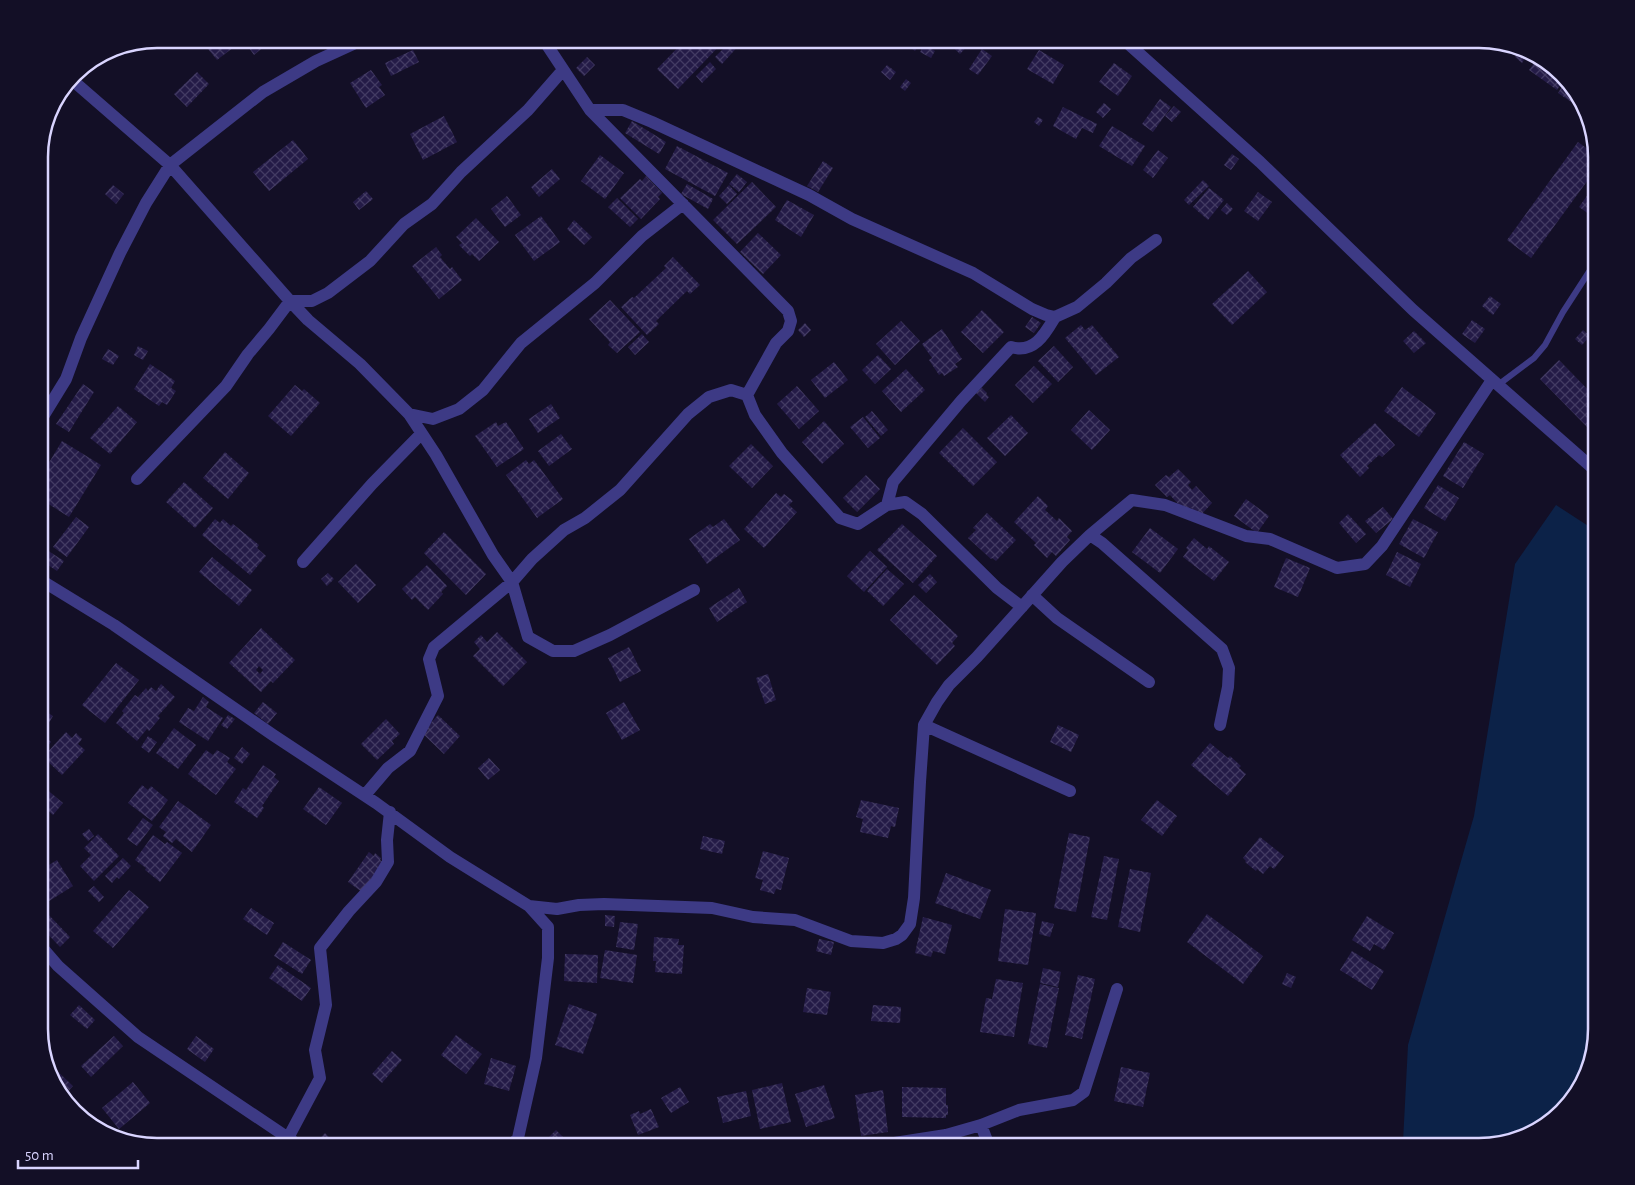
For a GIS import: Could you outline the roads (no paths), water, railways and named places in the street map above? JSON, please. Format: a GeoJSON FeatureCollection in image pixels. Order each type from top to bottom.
{"type":"FeatureCollection","features":[{"type":"Feature","properties":{"kind":"street"},"geometry":{"type":"LineString","coordinates":[[48,408],[66,379],[81,338],[120,253],[146,202],[170,165],[263,92],[316,61],[344,48]]}},
{"type":"Feature","properties":{"kind":"street"},"geometry":{"type":"LineString","coordinates":[[548,48],[590,110],[788,311],[791,321],[788,331],[776,342],[747,395]]}},
{"type":"Feature","properties":{"kind":"street"},"geometry":{"type":"LineString","coordinates":[[1133,48],[1260,162],[1414,310],[1588,463]]}},
{"type":"Feature","properties":{"kind":"street"},"geometry":{"type":"LineString","coordinates":[[290,301],[312,301],[328,294],[370,261],[404,224],[432,204],[461,172],[528,110],[563,70]]}},
{"type":"Feature","properties":{"kind":"street"},"geometry":{"type":"LineString","coordinates":[[76,83],[170,165],[308,320],[360,364],[409,414],[436,455],[493,555],[512,582],[528,637],[553,652],[574,651],[610,635],[694,590]]}},
{"type":"Feature","properties":{"kind":"street"},"geometry":{"type":"LineString","coordinates":[[590,110],[623,110],[652,122],[809,195],[852,219],[973,273],[1032,309],[1055,317]]}},
{"type":"Feature","properties":{"kind":"street"},"geometry":{"type":"LineString","coordinates":[[409,414],[433,419],[459,409],[483,390],[520,343],[594,283],[642,236],[683,204]]}},
{"type":"Feature","properties":{"kind":"street"},"geometry":{"type":"LineString","coordinates":[[887,504],[893,482],[961,401],[1011,346],[1017,348],[1029,347],[1044,336],[1055,317],[1077,307],[1106,283],[1131,258],[1156,240]]}},
{"type":"Feature","properties":{"kind":"street"},"geometry":{"type":"LineString","coordinates":[[136,479],[226,386],[248,354],[270,329],[290,301]]}},
{"type":"Feature","properties":{"kind":"street"},"geometry":{"type":"LineString","coordinates":[[529,906],[557,909],[579,905],[604,904],[712,908],[753,917],[795,920],[851,941],[883,942],[896,939],[902,935],[910,924],[914,898],[924,725],[949,685],[1090,534],[1132,500],[1165,505],[1246,536],[1270,539],[1337,568],[1364,564],[1382,546],[1495,382]]}},
{"type":"Feature","properties":{"kind":"street"},"geometry":{"type":"LineString","coordinates":[[365,795],[388,768],[410,751],[438,696],[428,659],[434,647],[512,582],[532,559],[564,530],[585,518],[620,490],[688,414],[709,397],[731,390],[747,395]]}},
{"type":"Feature","properties":{"kind":"street"},"geometry":{"type":"LineString","coordinates":[[747,395],[755,415],[782,453],[840,518],[858,524],[887,504],[905,502],[922,514],[997,588],[1022,607]]}},
{"type":"Feature","properties":{"kind":"street"},"geometry":{"type":"LineString","coordinates":[[303,562],[372,484],[421,434]]}},
{"type":"Feature","properties":{"kind":"street"},"geometry":{"type":"LineString","coordinates":[[1090,534],[1222,649],[1229,668],[1228,687],[1220,725]]}},
{"type":"Feature","properties":{"kind":"street"},"geometry":{"type":"LineString","coordinates":[[48,585],[114,625],[273,736],[390,812],[450,857],[529,906],[548,927],[548,958],[536,1058],[518,1138]]}},
{"type":"Feature","properties":{"kind":"street"},"geometry":{"type":"LineString","coordinates":[[1032,595],[1057,618],[1148,682]]}},
{"type":"Feature","properties":{"kind":"street"},"geometry":{"type":"LineString","coordinates":[[924,725],[1070,792]]}},
{"type":"Feature","properties":{"kind":"street"},"geometry":{"type":"LineString","coordinates":[[297,1138],[320,1078],[315,1050],[326,1005],[320,948],[349,911],[376,882],[388,862],[387,840],[390,812]]}},
{"type":"Feature","properties":{"kind":"street"},"geometry":{"type":"LineString","coordinates":[[48,954],[58,966],[138,1037],[286,1138]]}},
{"type":"Feature","properties":{"kind":"street"},"geometry":{"type":"LineString","coordinates":[[927,1138],[946,1135],[981,1125],[1019,1110],[1073,1100],[1084,1092],[1117,989]]}},
{"type":"Feature","properties":{"kind":"street"},"geometry":{"type":"LineString","coordinates":[[981,1125],[986,1138]]}},
{"type":"Feature","properties":{"kind":"lane"},"geometry":{"type":"LineString","coordinates":[[1495,382],[1534,358],[1545,345],[1563,312],[1588,274]]}},
{"type":"Feature","properties":{"kind":"water"},"geometry":{"type":"Polygon","coordinates":[[[1556,505],[1588,526],[1587,1043],[1582,1064],[1565,1095],[1545,1115],[1527,1126],[1514,1132],[1493,1137],[1403,1138],[1408,1045],[1474,816],[1515,564],[1556,505]]]}}]}
